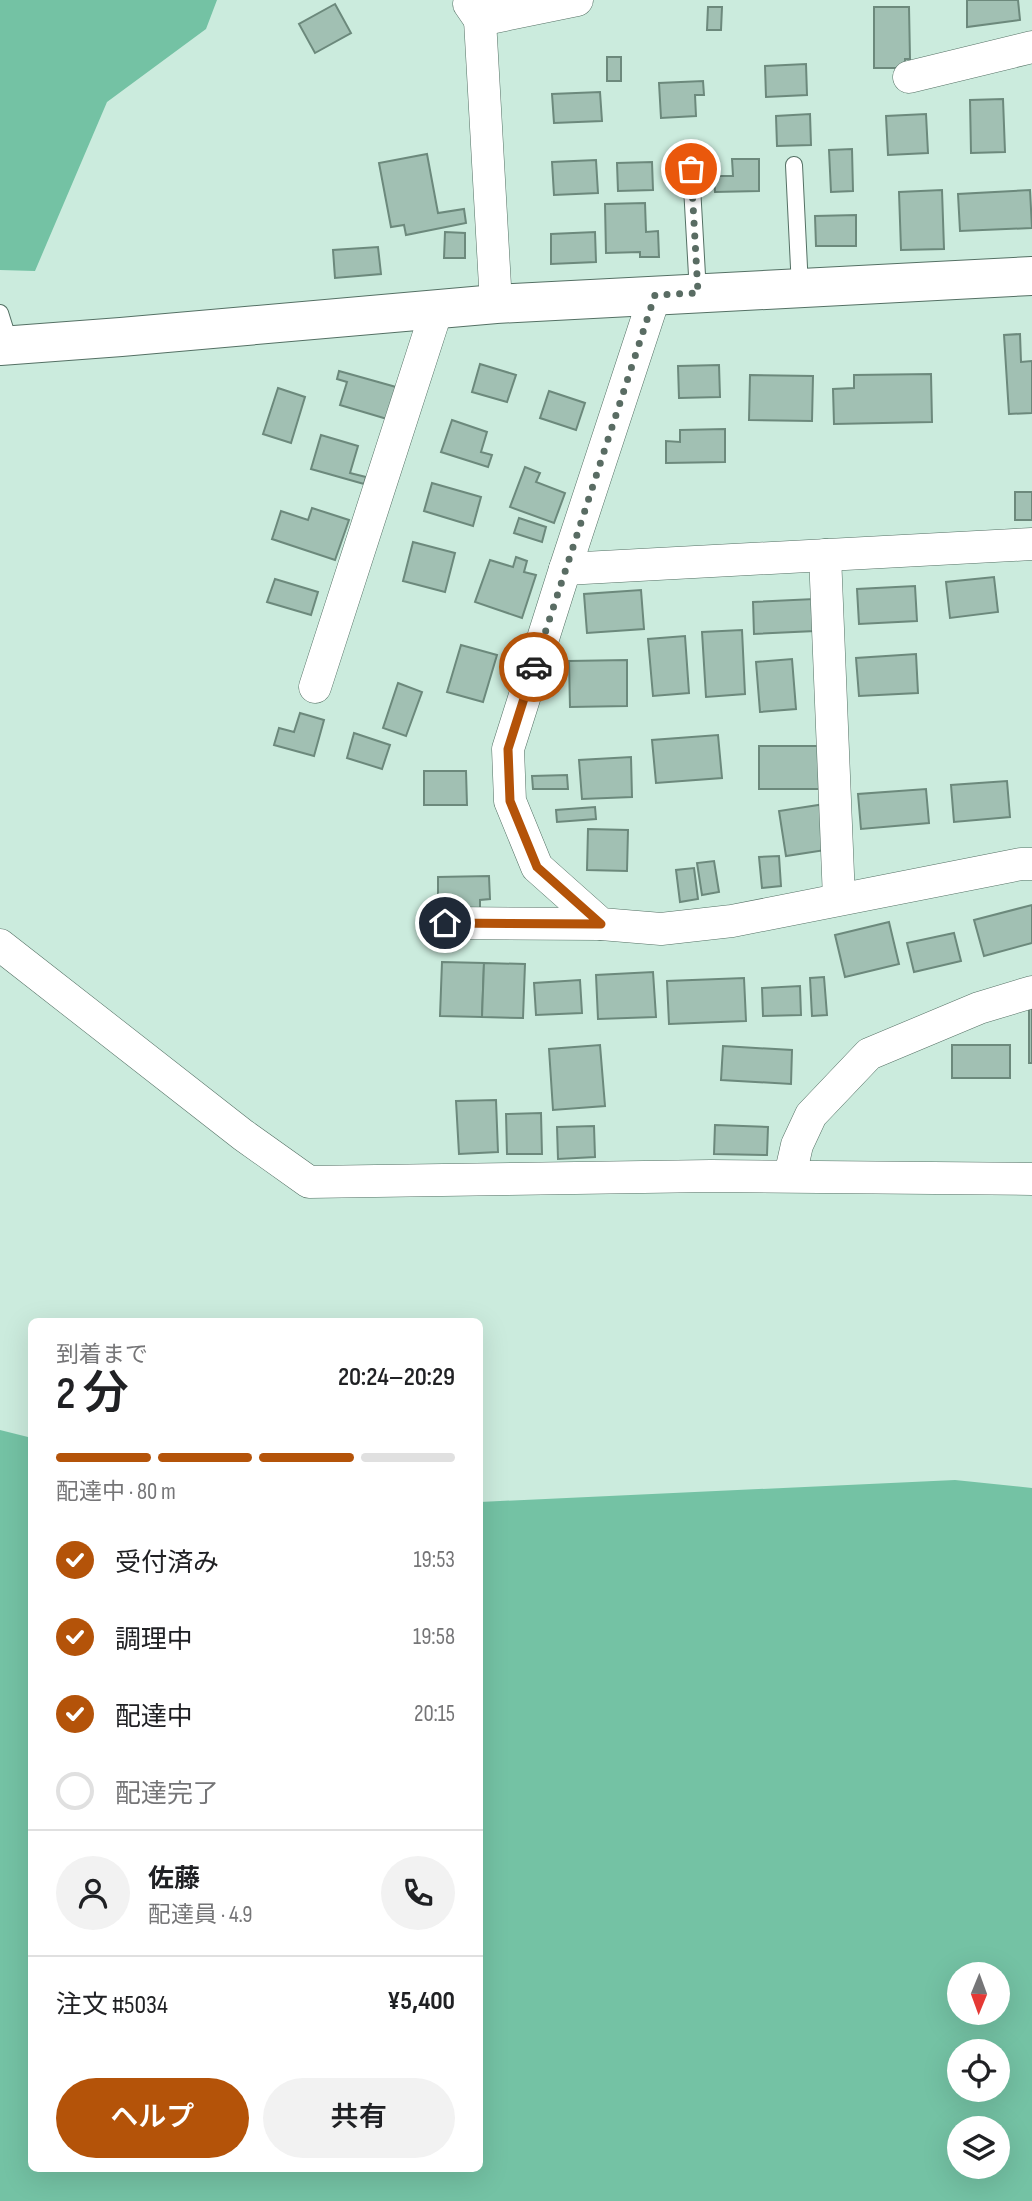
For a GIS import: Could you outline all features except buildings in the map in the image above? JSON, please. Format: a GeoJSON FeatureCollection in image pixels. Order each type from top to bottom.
{"type":"FeatureCollection","features":[{"type":"Feature","properties":{"kind":"street"},"geometry":{"type":"LineString","coordinates":[[496,304],[476,7],[577,0]]}},
{"type":"Feature","properties":{"kind":"street"},"geometry":{"type":"LineString","coordinates":[[909,77],[1032,47]]}},
{"type":"Feature","properties":{"kind":"street"},"geometry":{"type":"LineString","coordinates":[[3,334],[121,337],[496,304],[1032,276]]}},
{"type":"Feature","properties":{"kind":"street"},"geometry":{"type":"LineString","coordinates":[[601,924],[537,867],[510,801],[508,749],[655,295]]}},
{"type":"Feature","properties":{"kind":"street"},"geometry":{"type":"LineString","coordinates":[[315,687],[437,309]]}},
{"type":"Feature","properties":{"kind":"street"},"geometry":{"type":"LineString","coordinates":[[565,569],[1032,544]]}},
{"type":"Feature","properties":{"kind":"street"},"geometry":{"type":"LineString","coordinates":[[825,555],[839,899]]}},
{"type":"Feature","properties":{"kind":"street"},"geometry":{"type":"LineString","coordinates":[[445,923],[601,924],[662,929],[732,921],[1032,864]]}},
{"type":"Feature","properties":{"kind":"street"},"geometry":{"type":"LineString","coordinates":[[0,945],[243,1135],[309,1182],[790,1176],[1032,1179]]}},
{"type":"Feature","properties":{"kind":"street"},"geometry":{"type":"LineString","coordinates":[[790,1176],[797,1145],[811,1115],[869,1054],[979,1008],[1032,992]]}},
{"type":"Feature","properties":{"kind":"lane"},"geometry":{"type":"LineString","coordinates":[[794,165],[800,288]]}},
{"type":"Feature","properties":{"kind":"lane"},"geometry":{"type":"LineString","coordinates":[[691,169],[698,293]]}},
{"type":"Feature","properties":{"kind":"green space"},"geometry":{"type":"Polygon","coordinates":[[[0,0],[217,0],[206,29],[107,102],[35,271],[0,270],[0,0]]]}},
{"type":"Feature","properties":{"kind":"green space"},"geometry":{"type":"Polygon","coordinates":[[[0,1430],[28,1437],[28,2172],[483,2172],[483,1502],[955,1480],[1032,1488],[1032,2201],[0,2201],[0,1430]]]}},
{"type":"Feature","properties":{"kind":"way so far"},"geometry":{"type":"LineString","coordinates":[[534,667],[655,295],[698,293],[691,169]]}},
{"type":"Feature","properties":{"kind":"route"},"geometry":{"type":"LineString","coordinates":[[445,923],[601,924],[537,867],[510,801],[508,749],[534,667]]}}]}
